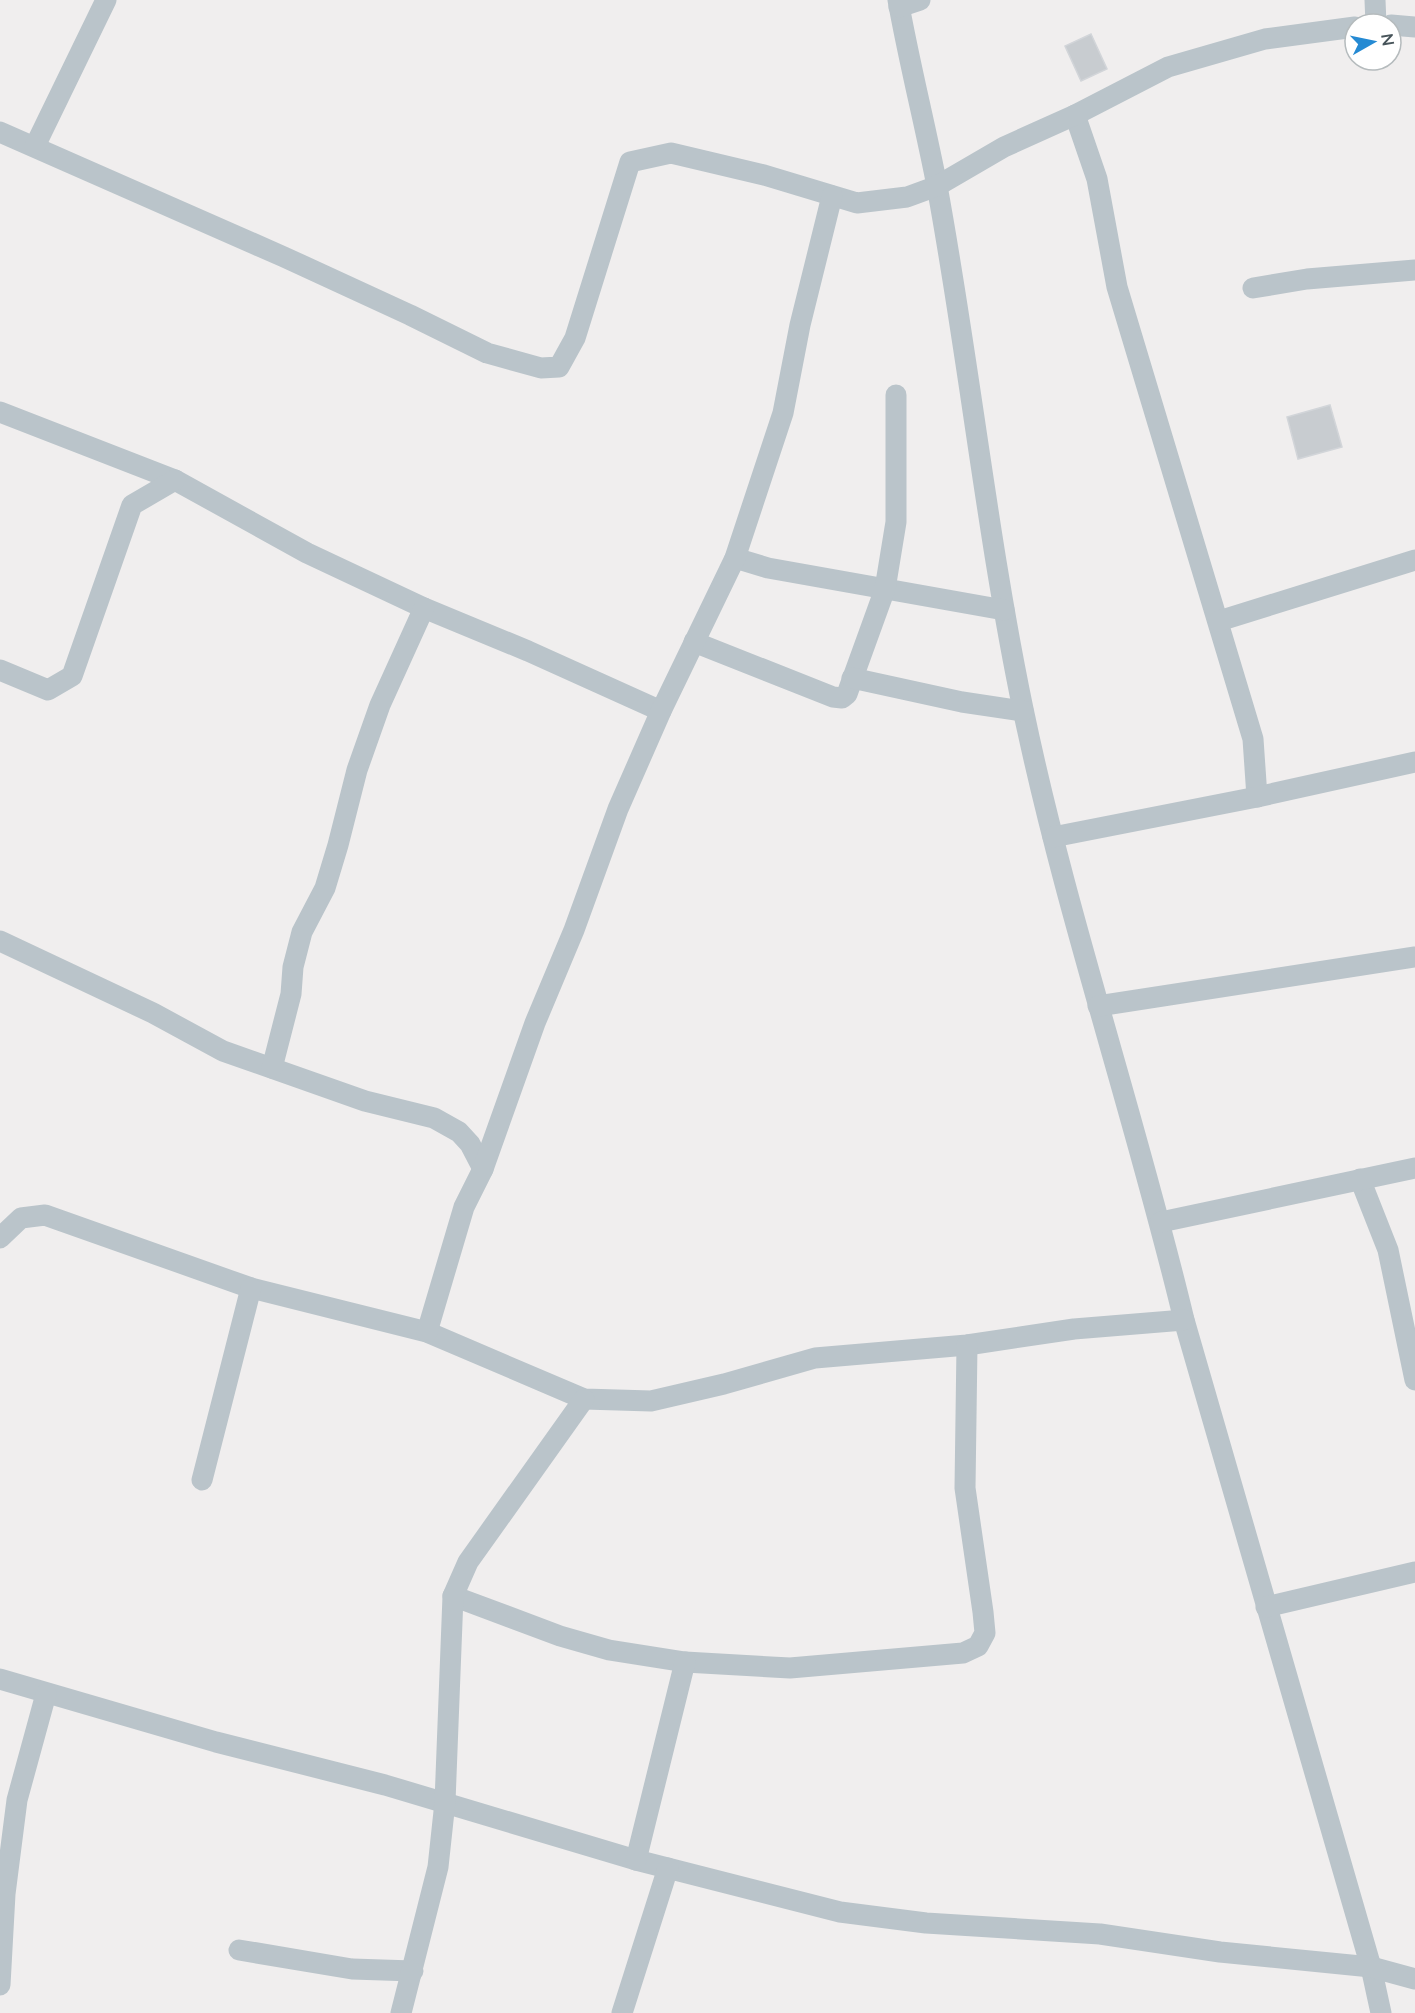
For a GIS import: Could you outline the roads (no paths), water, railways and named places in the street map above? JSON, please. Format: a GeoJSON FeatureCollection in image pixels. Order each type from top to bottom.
{"type":"FeatureCollection","features":[{"type":"Feature","properties":{"kind":"street"},"geometry":{"type":"LineString","coordinates":[[36,146],[106,0]]}},
{"type":"Feature","properties":{"kind":"street"},"geometry":{"type":"LineString","coordinates":[[920,0],[898,4],[937,186],[1004,610],[1023,711],[1053,837],[1098,1006],[1161,1222],[1184,1320],[1371,1967],[1382,2013]]}},
{"type":"Feature","properties":{"kind":"street"},"geometry":{"type":"LineString","coordinates":[[0,132],[36,146],[389,305],[487,353],[541,368],[559,368],[575,338],[630,162],[671,153],[764,175],[857,203],[907,197],[937,186],[1004,147],[1075,115],[1168,67],[1265,39],[1343,29]]}},
{"type":"Feature","properties":{"kind":"street"},"geometry":{"type":"LineString","coordinates":[[1075,115],[1097,179],[1117,287],[1253,739],[1257,797]]}},
{"type":"Feature","properties":{"kind":"street"},"geometry":{"type":"LineString","coordinates":[[427,1332],[464,1207],[483,1169],[535,1023],[618,810],[661,711],[735,558],[783,413],[801,325],[832,196]]}},
{"type":"Feature","properties":{"kind":"street"},"geometry":{"type":"LineString","coordinates":[[1253,288],[1307,279],[1415,270]]}},
{"type":"Feature","properties":{"kind":"street"},"geometry":{"type":"LineString","coordinates":[[694,642],[833,697],[842,698],[847,694],[885,589],[896,522],[896,395]]}},
{"type":"Feature","properties":{"kind":"street"},"geometry":{"type":"LineString","coordinates":[[0,412],[175,480],[307,553],[424,608],[528,651],[661,711]]}},
{"type":"Feature","properties":{"kind":"street"},"geometry":{"type":"LineString","coordinates":[[0,670],[48,690],[72,676],[132,505],[175,480]]}},
{"type":"Feature","properties":{"kind":"street"},"geometry":{"type":"LineString","coordinates":[[735,558],[768,568],[1004,610]]}},
{"type":"Feature","properties":{"kind":"street"},"geometry":{"type":"LineString","coordinates":[[1219,621],[1415,560]]}},
{"type":"Feature","properties":{"kind":"street"},"geometry":{"type":"LineString","coordinates":[[272,1068],[291,994],[293,967],[302,932],[325,888],[357,770],[380,705],[424,608]]}},
{"type":"Feature","properties":{"kind":"street"},"geometry":{"type":"LineString","coordinates":[[852,678],[962,702],[1023,711]]}},
{"type":"Feature","properties":{"kind":"street"},"geometry":{"type":"LineString","coordinates":[[1053,837],[1257,797],[1415,762]]}},
{"type":"Feature","properties":{"kind":"street"},"geometry":{"type":"LineString","coordinates":[[0,941],[153,1013],[223,1051],[365,1101],[434,1118],[459,1132],[470,1144],[483,1169]]}},
{"type":"Feature","properties":{"kind":"street"},"geometry":{"type":"LineString","coordinates":[[1098,1006],[1415,957]]}},
{"type":"Feature","properties":{"kind":"street"},"geometry":{"type":"LineString","coordinates":[[1161,1222],[1415,1168]]}},
{"type":"Feature","properties":{"kind":"street"},"geometry":{"type":"LineString","coordinates":[[1360,1179],[1388,1250],[1415,1380]]}},
{"type":"Feature","properties":{"kind":"street"},"geometry":{"type":"LineString","coordinates":[[0,1238],[21,1218],[45,1215],[251,1288],[427,1332],[584,1399],[651,1401],[724,1384],[815,1358],[967,1345],[1074,1329],[1184,1320]]}},
{"type":"Feature","properties":{"kind":"street"},"geometry":{"type":"LineString","coordinates":[[202,1480],[251,1288]]}},
{"type":"Feature","properties":{"kind":"street"},"geometry":{"type":"LineString","coordinates":[[453,1596],[560,1636],[650,1658],[685,1662],[790,1668],[963,1653],[978,1646],[984,1633],[983,1612],[965,1488],[967,1345]]}},
{"type":"Feature","properties":{"kind":"street"},"geometry":{"type":"LineString","coordinates":[[401,2013],[438,1867],[445,1802],[453,1596],[468,1562],[584,1399]]}},
{"type":"Feature","properties":{"kind":"street"},"geometry":{"type":"LineString","coordinates":[[1266,1607],[1415,1572]]}},
{"type":"Feature","properties":{"kind":"street"},"geometry":{"type":"LineString","coordinates":[[636,1860],[685,1662]]}},
{"type":"Feature","properties":{"kind":"street"},"geometry":{"type":"LineString","coordinates":[[0,1679],[216,1742],[445,1802],[636,1860],[851,1913],[926,1923],[1100,1934],[1220,1952],[1371,1967],[1415,1979]]}},
{"type":"Feature","properties":{"kind":"street"},"geometry":{"type":"LineString","coordinates":[[0,1985],[6,1894],[17,1800],[46,1694]]}},
{"type":"Feature","properties":{"kind":"street"},"geometry":{"type":"LineString","coordinates":[[622,2013],[668,1868]]}},
{"type":"Feature","properties":{"kind":"street"},"geometry":{"type":"LineString","coordinates":[[239,1950],[352,1969],[413,1971]]}}]}
